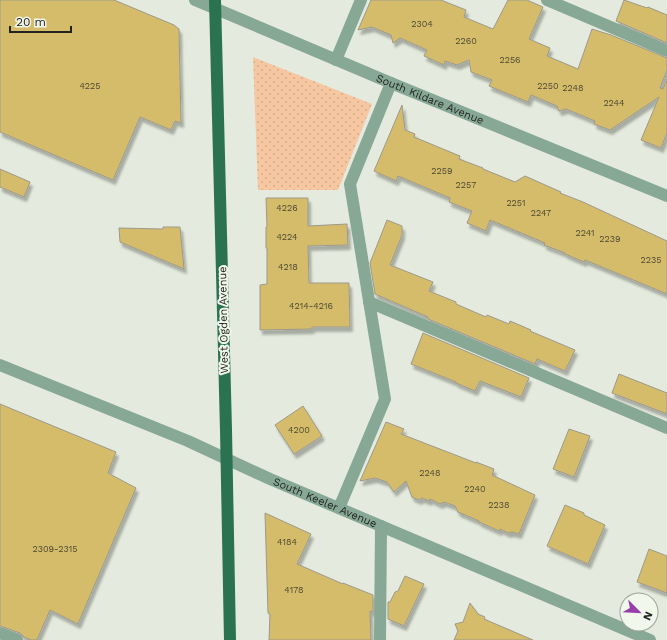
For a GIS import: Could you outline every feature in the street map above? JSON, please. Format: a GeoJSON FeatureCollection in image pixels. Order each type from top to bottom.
{"type":"FeatureCollection","features":[{"type":"Feature","properties":{"kind":"main road","name":"West Ogden Avenue"},"geometry":{"type":"LineString","coordinates":[[216,4],[230,640]]}},
{"type":"Feature","properties":{"kind":"street","name":"South Kildare Avenue"},"geometry":{"type":"LineString","coordinates":[[195,0],[216,4],[336,60],[667,196]]}},
{"type":"Feature","properties":{"kind":"street"},"geometry":{"type":"LineString","coordinates":[[336,60],[361,0]]}},
{"type":"Feature","properties":{"kind":"street"},"geometry":{"type":"LineString","coordinates":[[547,0],[667,51]]}},
{"type":"Feature","properties":{"kind":"street"},"geometry":{"type":"LineString","coordinates":[[339,508],[385,399],[350,184],[391,83]]}},
{"type":"Feature","properties":{"kind":"street"},"geometry":{"type":"LineString","coordinates":[[369,302],[667,428]]}},
{"type":"Feature","properties":{"kind":"street","name":"South Keeler Avenue"},"geometry":{"type":"LineString","coordinates":[[0,365],[181,438],[270,479],[650,640]]}},
{"type":"Feature","properties":{"kind":"street"},"geometry":{"type":"LineString","coordinates":[[380,640],[381,526]]}},
{"type":"Feature","properties":{"kind":"street"},"geometry":{"type":"LineString","coordinates":[[0,633],[17,640]]}},
{"type":"Feature","properties":{"kind":"shaded area"},"geometry":{"type":"Polygon","coordinates":[[[253,57],[372,104],[338,190],[258,190],[253,57]]]}},
{"type":"Feature","properties":{"kind":"building"},"geometry":{"type":"Polygon","coordinates":[[[0,0],[114,0],[174,25],[179,29],[181,123],[175,121],[171,130],[140,117],[113,180],[0,132],[0,0]]]}},
{"type":"Feature","properties":{"kind":"building"},"geometry":{"type":"Polygon","coordinates":[[[371,0],[441,0],[466,10],[464,17],[493,29],[508,0],[527,0],[543,7],[529,39],[550,48],[547,56],[578,69],[592,29],[611,35],[667,58],[667,70],[660,88],[663,89],[667,79],[667,133],[661,148],[641,140],[659,97],[610,130],[594,124],[595,121],[566,109],[559,111],[557,106],[531,95],[528,102],[489,86],[492,80],[471,72],[469,60],[457,65],[445,61],[444,65],[424,56],[427,50],[400,38],[393,43],[391,35],[372,27],[358,30],[371,0]]]}},
{"type":"Feature","properties":{"kind":"building"},"geometry":{"type":"Polygon","coordinates":[[[624,0],[647,8],[648,7],[667,15],[667,43],[616,21],[624,0]]]}},
{"type":"Feature","properties":{"kind":"building"},"geometry":{"type":"Polygon","coordinates":[[[402,105],[405,130],[415,134],[414,137],[460,156],[459,159],[515,182],[525,176],[667,241],[667,294],[585,260],[584,262],[544,245],[545,243],[490,220],[486,231],[467,223],[472,211],[449,202],[450,198],[398,176],[396,181],[374,171],[402,105]]]}},
{"type":"Feature","properties":{"kind":"building"},"geometry":{"type":"Polygon","coordinates":[[[0,169],[30,182],[24,197],[0,187],[0,169]]]}},
{"type":"Feature","properties":{"kind":"building"},"geometry":{"type":"Polygon","coordinates":[[[266,198],[308,198],[308,226],[347,224],[348,245],[308,246],[309,283],[349,283],[350,327],[312,327],[312,329],[260,330],[260,285],[267,284],[266,198]]]}},
{"type":"Feature","properties":{"kind":"building"},"geometry":{"type":"Polygon","coordinates":[[[387,220],[402,226],[402,235],[390,265],[433,282],[429,291],[456,302],[456,304],[486,317],[487,315],[509,324],[510,321],[575,350],[565,371],[537,359],[535,364],[428,319],[428,317],[375,294],[370,263],[387,220]]]}},
{"type":"Feature","properties":{"kind":"building"},"geometry":{"type":"Polygon","coordinates":[[[163,227],[180,227],[184,269],[120,242],[119,228],[163,229],[163,227]]]}},
{"type":"Feature","properties":{"kind":"building"},"geometry":{"type":"Polygon","coordinates":[[[423,333],[529,378],[521,397],[480,381],[475,391],[411,364],[423,333]]]}},
{"type":"Feature","properties":{"kind":"building"},"geometry":{"type":"Polygon","coordinates":[[[619,374],[667,393],[667,414],[612,393],[619,374]]]}},
{"type":"Feature","properties":{"kind":"building"},"geometry":{"type":"Polygon","coordinates":[[[0,404],[116,452],[108,473],[136,488],[78,624],[50,610],[37,640],[31,640],[24,637],[20,633],[0,626],[0,404]]]}},
{"type":"Feature","properties":{"kind":"building"},"geometry":{"type":"Polygon","coordinates":[[[303,406],[322,436],[294,454],[275,425],[303,406]]]}},
{"type":"Feature","properties":{"kind":"building"},"geometry":{"type":"Polygon","coordinates":[[[386,422],[404,429],[401,434],[494,469],[492,475],[535,495],[519,534],[512,532],[508,533],[500,529],[499,531],[458,512],[455,506],[444,502],[440,504],[430,499],[429,501],[422,498],[419,500],[412,497],[406,481],[394,492],[387,482],[375,478],[360,481],[386,422]]]}},
{"type":"Feature","properties":{"kind":"building"},"geometry":{"type":"Polygon","coordinates":[[[569,429],[590,436],[574,477],[553,469],[569,429]]]}},
{"type":"Feature","properties":{"kind":"building"},"geometry":{"type":"Polygon","coordinates":[[[565,505],[584,513],[584,515],[605,525],[588,564],[547,546],[565,505]]]}},
{"type":"Feature","properties":{"kind":"building"},"geometry":{"type":"Polygon","coordinates":[[[265,513],[311,534],[297,564],[373,595],[373,612],[370,611],[371,640],[269,640],[270,614],[268,613],[265,513]]]}},
{"type":"Feature","properties":{"kind":"building"},"geometry":{"type":"Polygon","coordinates":[[[649,549],[667,556],[667,593],[637,582],[649,549]]]}},
{"type":"Feature","properties":{"kind":"building"},"geometry":{"type":"Polygon","coordinates":[[[405,576],[424,584],[404,626],[388,619],[388,602],[390,602],[395,592],[398,591],[405,576]]]}},
{"type":"Feature","properties":{"kind":"building"},"geometry":{"type":"Polygon","coordinates":[[[470,603],[478,614],[485,617],[484,619],[533,640],[454,640],[458,631],[455,624],[463,622],[470,603]]]}}]}
